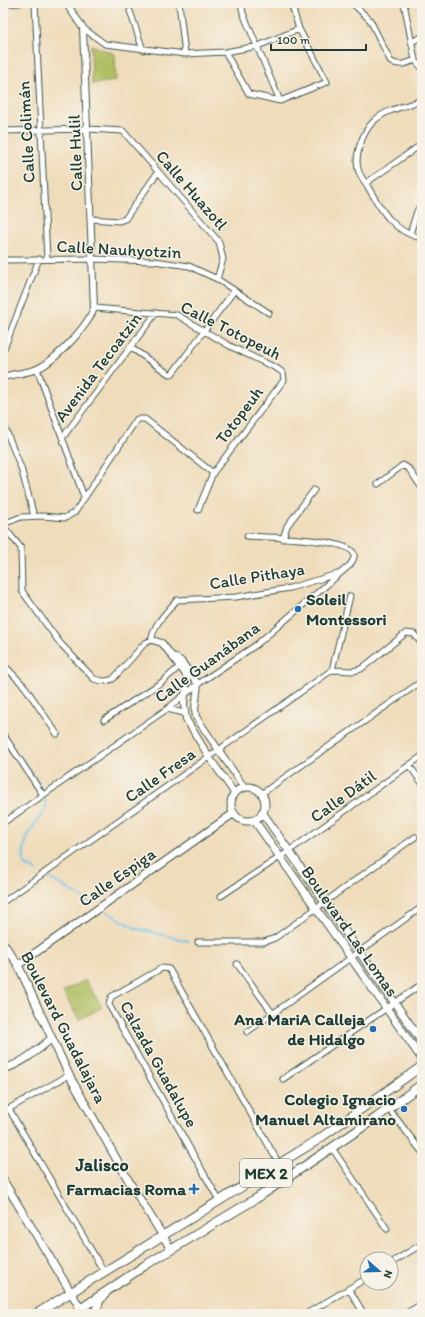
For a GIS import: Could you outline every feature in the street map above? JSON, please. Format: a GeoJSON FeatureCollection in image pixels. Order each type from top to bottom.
{"type":"FeatureCollection","features":[{"type":"Feature","properties":{"kind":"main road"},"geometry":{"type":"LineString","coordinates":[[244,787],[251,787],[261,794],[265,806],[262,812],[254,820],[243,820],[234,813],[232,800],[235,794],[244,787]]}},
{"type":"Feature","properties":{"kind":"main road","name":"Boulevard Las Lomas"},"geometry":{"type":"LineString","coordinates":[[262,812],[422,1042]]}},
{"type":"Feature","properties":{"kind":"main road","name":"Calle Espiga"},"geometry":{"type":"LineString","coordinates":[[18,965],[234,813]]}},
{"type":"Feature","properties":{"kind":"main road","name":"Boulevard Las Lomas"},"geometry":{"type":"LineString","coordinates":[[254,820],[352,957],[386,1009],[422,1059]]}},
{"type":"Feature","properties":{"kind":"main road","name":"Boulevard Guadalajara"},"geometry":{"type":"LineString","coordinates":[[3,943],[18,965],[69,1076],[156,1227],[171,1249]]}},
{"type":"Feature","properties":{"kind":"main road"},"geometry":{"type":"LineString","coordinates":[[3,1069],[14,1066],[32,1055],[51,1039]]}},
{"type":"Feature","properties":{"kind":"main road","name":"MEX 2"},"geometry":{"type":"LineString","coordinates":[[36,1314],[280,1165],[422,1066]]}},
{"type":"Feature","properties":{"kind":"main road","name":"MEX 2"},"geometry":{"type":"LineString","coordinates":[[73,1314],[82,1312],[109,1288],[171,1249],[233,1213],[287,1178],[389,1109],[422,1084]]}},
{"type":"Feature","properties":{"kind":"main road"},"geometry":{"type":"LineString","coordinates":[[4,1184],[72,1293],[82,1312]]}},
{"type":"Feature","properties":{"kind":"main road"},"geometry":{"type":"LineString","coordinates":[[95,1314],[99,1301],[109,1288]]}},
{"type":"Feature","properties":{"kind":"street"},"geometry":{"type":"LineString","coordinates":[[3,4],[19,3]]}},
{"type":"Feature","properties":{"kind":"street","name":"Calle Colimán"},"geometry":{"type":"LineString","coordinates":[[35,3],[47,259]]}},
{"type":"Feature","properties":{"kind":"street"},"geometry":{"type":"LineString","coordinates":[[66,3],[83,28],[105,44],[143,50],[185,54],[225,52],[258,46],[299,29]]}},
{"type":"Feature","properties":{"kind":"street"},"geometry":{"type":"LineString","coordinates":[[241,3],[243,13],[280,101]]}},
{"type":"Feature","properties":{"kind":"street"},"geometry":{"type":"LineString","coordinates":[[225,52],[249,94],[280,101],[327,82],[299,29],[291,3]]}},
{"type":"Feature","properties":{"kind":"street"},"geometry":{"type":"LineString","coordinates":[[352,3],[370,20],[391,62],[396,64],[405,64],[415,60]]}},
{"type":"Feature","properties":{"kind":"street"},"geometry":{"type":"LineString","coordinates":[[404,3],[415,60],[422,68]]}},
{"type":"Feature","properties":{"kind":"street"},"geometry":{"type":"LineString","coordinates":[[179,4],[185,54]]}},
{"type":"Feature","properties":{"kind":"street"},"geometry":{"type":"LineString","coordinates":[[130,11],[143,50]]}},
{"type":"Feature","properties":{"kind":"street","name":"Calle Hulil"},"geometry":{"type":"LineString","coordinates":[[83,28],[94,308]]}},
{"type":"Feature","properties":{"kind":"street"},"geometry":{"type":"LineString","coordinates":[[411,42],[422,36]]}},
{"type":"Feature","properties":{"kind":"street"},"geometry":{"type":"LineString","coordinates":[[422,100],[381,115],[373,122],[364,138],[357,156],[358,171],[380,208],[396,227],[422,238]]}},
{"type":"Feature","properties":{"kind":"street"},"geometry":{"type":"LineString","coordinates":[[3,130],[88,129]]}},
{"type":"Feature","properties":{"kind":"street","name":"Calle Huazotl"},"geometry":{"type":"LineString","coordinates":[[88,129],[118,130],[125,132],[219,242],[223,259],[217,279]]}},
{"type":"Feature","properties":{"kind":"street"},"geometry":{"type":"LineString","coordinates":[[366,183],[422,144]]}},
{"type":"Feature","properties":{"kind":"street"},"geometry":{"type":"LineString","coordinates":[[91,219],[119,221],[125,219],[158,172]]}},
{"type":"Feature","properties":{"kind":"street"},"geometry":{"type":"LineString","coordinates":[[410,234],[417,211],[422,204]]}},
{"type":"Feature","properties":{"kind":"street","name":"Calle Nauhyotzin"},"geometry":{"type":"LineString","coordinates":[[3,260],[92,258],[154,261],[189,266],[217,279],[269,313]]}},
{"type":"Feature","properties":{"kind":"street"},"geometry":{"type":"LineString","coordinates":[[3,351],[39,260]]}},
{"type":"Feature","properties":{"kind":"street"},"geometry":{"type":"LineString","coordinates":[[130,347],[171,375],[234,291]]}},
{"type":"Feature","properties":{"kind":"street"},"geometry":{"type":"LineString","coordinates":[[3,376],[37,369],[55,358],[88,320],[94,308]]}},
{"type":"Feature","properties":{"kind":"street","name":"Calle Totopeuh"},"geometry":{"type":"LineString","coordinates":[[94,308],[156,313],[183,317],[204,332],[278,369],[283,373]]}},
{"type":"Feature","properties":{"kind":"street","name":"Avenida Tecoatzin"},"geometry":{"type":"LineString","coordinates":[[63,437],[156,313]]}},
{"type":"Feature","properties":{"kind":"street"},"geometry":{"type":"LineString","coordinates":[[37,369],[84,497]]}},
{"type":"Feature","properties":{"kind":"street","name":"Totopeuh"},"geometry":{"type":"LineString","coordinates":[[198,510],[213,473],[284,380],[283,373]]}},
{"type":"Feature","properties":{"kind":"street"},"geometry":{"type":"LineString","coordinates":[[213,473],[145,419],[140,418],[137,419],[75,512],[65,518],[34,516],[18,518],[3,525],[21,548],[22,591],[60,643],[94,679],[108,681],[113,679],[145,643],[152,640],[162,643],[187,677],[184,713],[209,758],[235,794]]}},
{"type":"Feature","properties":{"kind":"street"},"geometry":{"type":"LineString","coordinates":[[3,423],[21,468],[34,516]]}},
{"type":"Feature","properties":{"kind":"street"},"geometry":{"type":"LineString","coordinates":[[378,484],[403,465],[409,469],[422,488]]}},
{"type":"Feature","properties":{"kind":"street"},"geometry":{"type":"LineString","coordinates":[[282,539],[287,526],[314,490]]}},
{"type":"Feature","properties":{"kind":"street","name":"Calle Guanábana"},"geometry":{"type":"LineString","coordinates":[[3,823],[167,709],[198,684],[256,645],[350,565],[354,559],[354,554],[345,546],[319,540],[247,536]]}},
{"type":"Feature","properties":{"kind":"street","name":"Calle Pithaya"},"geometry":{"type":"LineString","coordinates":[[152,640],[154,631],[158,624],[177,600],[236,597],[290,588],[340,573]]}},
{"type":"Feature","properties":{"kind":"street"},"geometry":{"type":"LineString","coordinates":[[350,596],[332,670],[353,671],[361,669],[406,633],[411,632],[414,634],[422,644]]}},
{"type":"Feature","properties":{"kind":"street"},"geometry":{"type":"LineString","coordinates":[[171,655],[181,661],[198,684],[195,709],[196,717],[244,787]]}},
{"type":"Feature","properties":{"kind":"street"},"geometry":{"type":"LineString","coordinates":[[3,664],[25,687],[57,734]]}},
{"type":"Feature","properties":{"kind":"street"},"geometry":{"type":"LineString","coordinates":[[104,720],[162,682],[180,666]]}},
{"type":"Feature","properties":{"kind":"street","name":"Calle Fresa"},"geometry":{"type":"LineString","coordinates":[[3,902],[332,670]]}},
{"type":"Feature","properties":{"kind":"street"},"geometry":{"type":"LineString","coordinates":[[261,794],[422,681]]}},
{"type":"Feature","properties":{"kind":"street"},"geometry":{"type":"LineString","coordinates":[[167,709],[184,713]]}},
{"type":"Feature","properties":{"kind":"street"},"geometry":{"type":"LineString","coordinates":[[3,734],[43,795]]}},
{"type":"Feature","properties":{"kind":"street","name":"Calle Dátil"},"geometry":{"type":"LineString","coordinates":[[221,896],[280,858],[422,756]]}},
{"type":"Feature","properties":{"kind":"street"},"geometry":{"type":"LineString","coordinates":[[409,766],[422,783]]}},
{"type":"Feature","properties":{"kind":"street"},"geometry":{"type":"LineString","coordinates":[[198,942],[264,942],[275,938],[415,837]]}},
{"type":"Feature","properties":{"kind":"street"},"geometry":{"type":"LineString","coordinates":[[248,1032],[422,907]]}},
{"type":"Feature","properties":{"kind":"street"},"geometry":{"type":"LineString","coordinates":[[237,964],[272,1014]]}},
{"type":"Feature","properties":{"kind":"street","name":"Calzada Guadalupe"},"geometry":{"type":"LineString","coordinates":[[220,1202],[109,1005],[111,997],[162,968],[169,969],[287,1178]]}},
{"type":"Feature","properties":{"kind":"street"},"geometry":{"type":"LineString","coordinates":[[283,1079],[422,984]]}},
{"type":"Feature","properties":{"kind":"street"},"geometry":{"type":"LineString","coordinates":[[3,1112],[69,1076]]}},
{"type":"Feature","properties":{"kind":"street"},"geometry":{"type":"LineString","coordinates":[[9,1109],[104,1272]]}},
{"type":"Feature","properties":{"kind":"street"},"geometry":{"type":"LineString","coordinates":[[389,1109],[422,1152]]}},
{"type":"Feature","properties":{"kind":"street"},"geometry":{"type":"LineString","coordinates":[[332,1148],[387,1229]]}},
{"type":"Feature","properties":{"kind":"street"},"geometry":{"type":"LineString","coordinates":[[399,1258],[422,1244]]}},
{"type":"Feature","properties":{"kind":"street"},"geometry":{"type":"LineString","coordinates":[[306,1314],[359,1283]]}},
{"type":"Feature","properties":{"kind":"street"},"geometry":{"type":"LineString","coordinates":[[349,1289],[364,1314]]}},
{"type":"Feature","properties":{"kind":"street"},"geometry":{"type":"LineString","coordinates":[[405,1314],[422,1304]]}},
{"type":"Feature","properties":{"kind":"green space"},"geometry":{"type":"Polygon","coordinates":[[[91,45],[115,54],[116,81],[92,84],[91,45]]]}},
{"type":"Feature","properties":{"kind":"green space"},"geometry":{"type":"Polygon","coordinates":[[[85,980],[102,1007],[79,1020],[63,992],[85,980]]]}},
{"type":"Feature","properties":{"kind":"waterway"},"geometry":{"type":"LineString","coordinates":[[22,759],[42,789]]}},
{"type":"Feature","properties":{"kind":"waterway"},"geometry":{"type":"LineString","coordinates":[[37,871],[24,864],[24,848],[29,834],[46,809],[45,798]]}},
{"type":"Feature","properties":{"kind":"waterway"},"geometry":{"type":"LineString","coordinates":[[46,876],[91,903]]}},
{"type":"Feature","properties":{"kind":"waterway"},"geometry":{"type":"LineString","coordinates":[[106,911],[135,928],[188,941]]}},
{"type":"Feature","properties":{"kind":"place","name":"Soleil Montessori"},"geometry":{"type":"Point","coordinates":[298,609]}},
{"type":"Feature","properties":{"kind":"place","name":"Ana MariA Calleja de Hidalgo"},"geometry":{"type":"Point","coordinates":[373,1029]}},
{"type":"Feature","properties":{"kind":"place","name":"Colegio Ignacio Manuel Altamirano"},"geometry":{"type":"Point","coordinates":[404,1109]}},
{"type":"Feature","properties":{"kind":"place","name":"Farmacias Roma"},"geometry":{"type":"Point","coordinates":[194,1189]}},
{"type":"Feature","properties":{"kind":"district","name":"Jalisco"},"geometry":{"type":"Point","coordinates":[102,1165]}}]}
